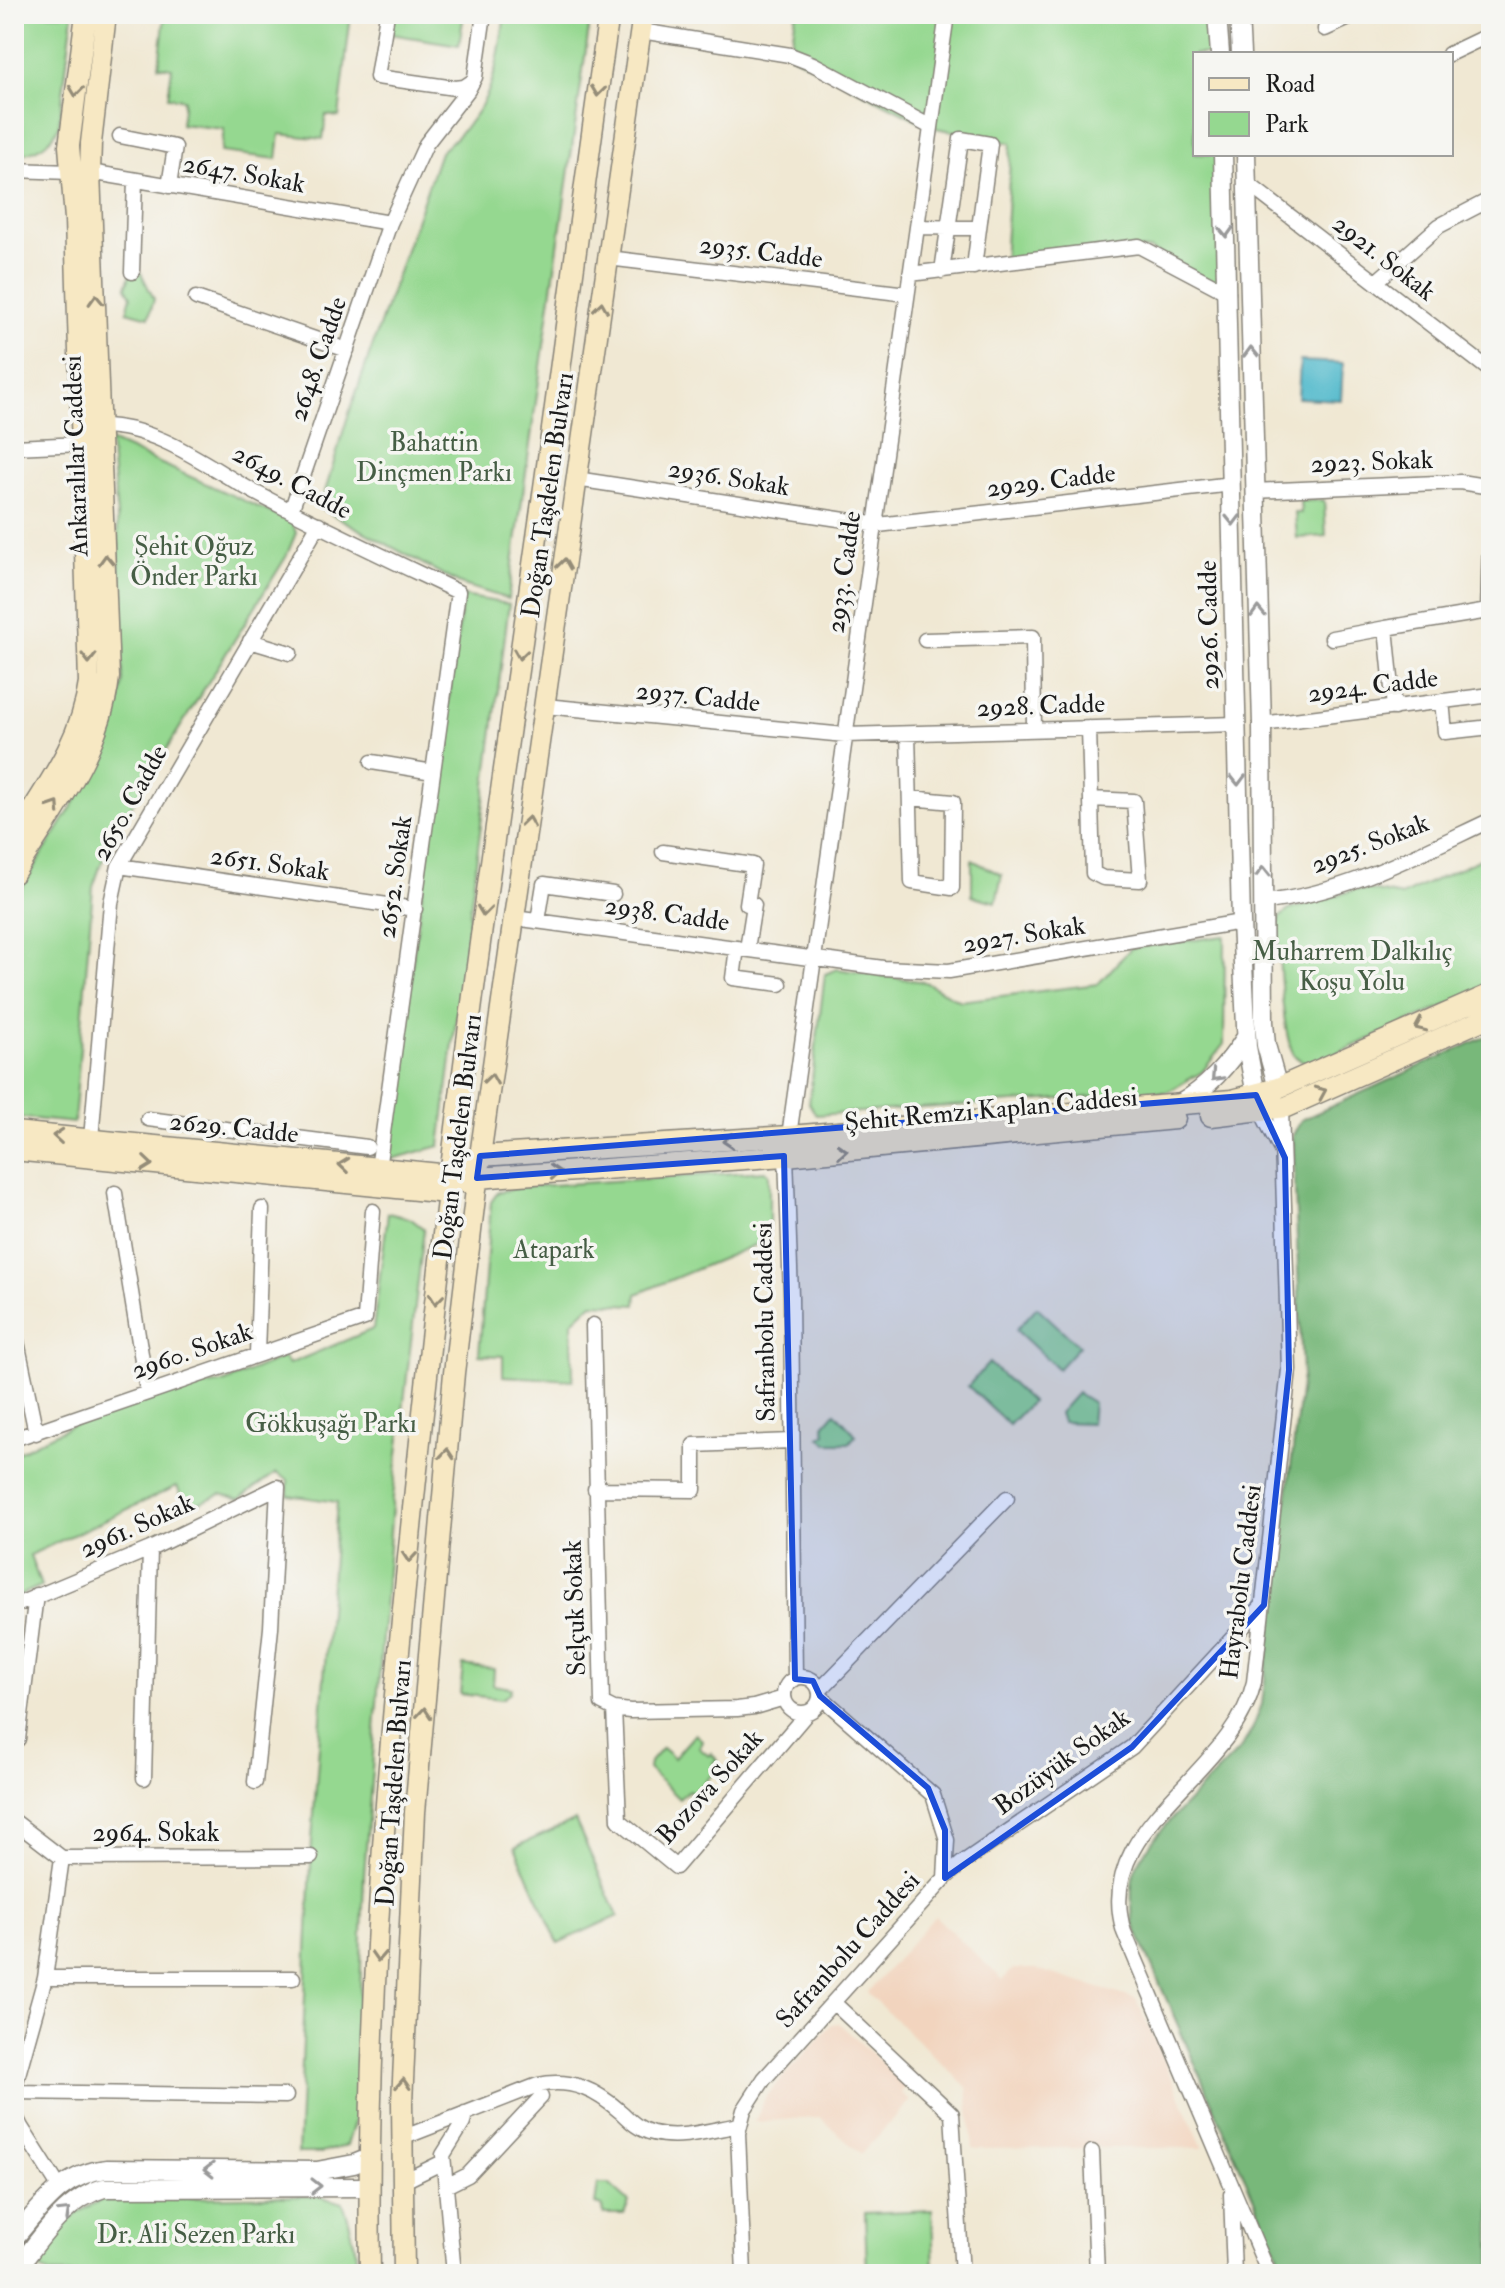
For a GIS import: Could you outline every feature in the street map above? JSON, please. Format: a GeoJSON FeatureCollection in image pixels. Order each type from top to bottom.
{"type":"FeatureCollection","features":[{"type":"Feature","properties":{"kind":"main road","name":"Ankaralılar Caddesi"},"geometry":{"type":"LineString","coordinates":[[14,873],[84,760],[107,696],[109,655],[101,426],[80,172],[69,146],[86,14]]}},
{"type":"Feature","properties":{"kind":"main road","name":"Ankaralılar Caddesi"},"geometry":{"type":"LineString","coordinates":[[14,839],[72,744],[86,705],[90,660],[75,219],[80,172],[91,143],[106,14]]}},
{"type":"Feature","properties":{"kind":"main road","name":"Doğan Taşdelen Bulvarı"},"geometry":{"type":"LineString","coordinates":[[370,2274],[368,2187],[386,1809],[419,1450],[448,1184],[489,870],[609,14]]}},
{"type":"Feature","properties":{"kind":"main road","name":"Doğan Taşdelen Bulvarı"},"geometry":{"type":"LineString","coordinates":[[404,2274],[402,2138],[416,1799],[454,1373],[480,1156],[642,22]]}},
{"type":"Feature","properties":{"kind":"main road","name":"Şehit Remzi Kaplan Caddesi"},"geometry":{"type":"LineString","coordinates":[[477,1178],[1177,1106],[1269,1100],[1491,994]]}},
{"type":"Feature","properties":{"kind":"main road","name":"Şehit Remzi Kaplan Caddesi"},"geometry":{"type":"LineString","coordinates":[[480,1156],[788,1146],[1269,1100],[1491,1016]]}},
{"type":"Feature","properties":{"kind":"main road","name":"2629. Cadde"},"geometry":{"type":"LineString","coordinates":[[14,1132],[378,1169],[448,1184]]}},
{"type":"Feature","properties":{"kind":"main road","name":"2629. Cadde"},"geometry":{"type":"LineString","coordinates":[[14,1150],[448,1184]]}},
{"type":"Feature","properties":{"kind":"main road"},"geometry":{"type":"LineString","coordinates":[[448,1184],[480,1156]]}},
{"type":"Feature","properties":{"kind":"main road"},"geometry":{"type":"LineString","coordinates":[[448,1184],[477,1178]]}},
{"type":"Feature","properties":{"kind":"main road"},"geometry":{"type":"LineString","coordinates":[[369,2158],[402,2138]]}},
{"type":"Feature","properties":{"kind":"main road"},"geometry":{"type":"LineString","coordinates":[[368,2187],[402,2182]]}},
{"type":"Feature","properties":{"kind":"street"},"geometry":{"type":"LineString","coordinates":[[387,14],[377,77],[455,88],[473,81],[484,14]]}},
{"type":"Feature","properties":{"kind":"street","name":"2933. Cadde"},"geometry":{"type":"LineString","coordinates":[[788,1146],[947,14]]}},
{"type":"Feature","properties":{"kind":"street"},"geometry":{"type":"LineString","coordinates":[[1217,14],[1220,52]]}},
{"type":"Feature","properties":{"kind":"street"},"geometry":{"type":"LineString","coordinates":[[1239,14],[1241,52]]}},
{"type":"Feature","properties":{"kind":"street"},"geometry":{"type":"LineString","coordinates":[[1325,29],[1358,14]]}},
{"type":"Feature","properties":{"kind":"street"},"geometry":{"type":"LineString","coordinates":[[1484,14],[1486,18],[1491,15]]}},
{"type":"Feature","properties":{"kind":"street"},"geometry":{"type":"LineString","coordinates":[[642,22],[790,55],[813,64],[931,127]]}},
{"type":"Feature","properties":{"kind":"street"},"geometry":{"type":"LineString","coordinates":[[1453,52],[1491,34]]}},
{"type":"Feature","properties":{"kind":"street","name":"2648. Cadde"},"geometry":{"type":"LineString","coordinates":[[291,511],[390,223],[426,144],[473,81]]}},
{"type":"Feature","properties":{"kind":"street"},"geometry":{"type":"LineString","coordinates":[[120,136],[175,147],[169,186]]}},
{"type":"Feature","properties":{"kind":"street"},"geometry":{"type":"LineString","coordinates":[[942,271],[961,139],[990,144],[974,267]]}},
{"type":"Feature","properties":{"kind":"street","name":"2926. Cadde"},"geometry":{"type":"LineString","coordinates":[[1223,156],[1246,1037],[1269,1100]]}},
{"type":"Feature","properties":{"kind":"street","name":"2926. Cadde"},"geometry":{"type":"LineString","coordinates":[[1246,156],[1262,724],[1264,1034],[1269,1100]]}},
{"type":"Feature","properties":{"kind":"street","name":"2647. Sokak"},"geometry":{"type":"LineString","coordinates":[[14,170],[80,172],[390,223]]}},
{"type":"Feature","properties":{"kind":"street"},"geometry":{"type":"LineString","coordinates":[[132,272],[135,180]]}},
{"type":"Feature","properties":{"kind":"street","name":"2921. Sokak"},"geometry":{"type":"LineString","coordinates":[[1247,183],[1491,371]]}},
{"type":"Feature","properties":{"kind":"street"},"geometry":{"type":"LineString","coordinates":[[1376,282],[1439,226],[1491,199]]}},
{"type":"Feature","properties":{"kind":"street"},"geometry":{"type":"LineString","coordinates":[[917,227],[979,228]]}},
{"type":"Feature","properties":{"kind":"street"},"geometry":{"type":"LineString","coordinates":[[910,274],[1139,246],[1228,293]]}},
{"type":"Feature","properties":{"kind":"street","name":"2935. Cadde"},"geometry":{"type":"LineString","coordinates":[[608,258],[907,294]]}},
{"type":"Feature","properties":{"kind":"street"},"geometry":{"type":"LineString","coordinates":[[196,298],[347,350]]}},
{"type":"Feature","properties":{"kind":"street","name":"2649. Cadde"},"geometry":{"type":"LineString","coordinates":[[101,426],[132,430],[176,448],[291,511],[458,592]]}},
{"type":"Feature","properties":{"kind":"street"},"geometry":{"type":"LineString","coordinates":[[14,447],[82,444]]}},
{"type":"Feature","properties":{"kind":"street","name":"2936. Sokak"},"geometry":{"type":"LineString","coordinates":[[576,479],[875,525]]}},
{"type":"Feature","properties":{"kind":"street","name":"2923. Sokak"},"geometry":{"type":"LineString","coordinates":[[1254,491],[1460,482],[1490,488]]}},
{"type":"Feature","properties":{"kind":"street","name":"2929. Cadde"},"geometry":{"type":"LineString","coordinates":[[875,525],[1232,484]]}},
{"type":"Feature","properties":{"kind":"street"},"geometry":{"type":"LineString","coordinates":[[1332,638],[1488,611],[1490,488]]}},
{"type":"Feature","properties":{"kind":"street","name":"2650. Cadde"},"geometry":{"type":"LineString","coordinates":[[91,1139],[111,903],[119,866],[319,524]]}},
{"type":"Feature","properties":{"kind":"street","name":"2652. Sokak"},"geometry":{"type":"LineString","coordinates":[[378,1169],[458,592]]}},
{"type":"Feature","properties":{"kind":"street"},"geometry":{"type":"LineString","coordinates":[[1386,628],[1394,708]]}},
{"type":"Feature","properties":{"kind":"street"},"geometry":{"type":"LineString","coordinates":[[925,640],[1033,637],[1034,730]]}},
{"type":"Feature","properties":{"kind":"street"},"geometry":{"type":"LineString","coordinates":[[250,641],[290,653]]}},
{"type":"Feature","properties":{"kind":"street","name":"2924. Cadde"},"geometry":{"type":"LineString","coordinates":[[1262,724],[1491,695]]}},
{"type":"Feature","properties":{"kind":"street"},"geometry":{"type":"LineString","coordinates":[[1442,701],[1445,732],[1491,727]]}},
{"type":"Feature","properties":{"kind":"street","name":"2937. Cadde"},"geometry":{"type":"LineString","coordinates":[[545,706],[845,735]]}},
{"type":"Feature","properties":{"kind":"street"},"geometry":{"type":"LineString","coordinates":[[1237,724],[1262,724]]}},
{"type":"Feature","properties":{"kind":"street","name":"2928. Cadde"},"geometry":{"type":"LineString","coordinates":[[845,735],[1237,724]]}},
{"type":"Feature","properties":{"kind":"street"},"geometry":{"type":"LineString","coordinates":[[1089,728],[1093,873],[1103,878],[1140,880],[1134,801],[1091,799]]}},
{"type":"Feature","properties":{"kind":"street"},"geometry":{"type":"LineString","coordinates":[[908,734],[912,882],[952,888],[953,802],[910,798]]}},
{"type":"Feature","properties":{"kind":"street"},"geometry":{"type":"LineString","coordinates":[[372,762],[433,772]]}},
{"type":"Feature","properties":{"kind":"street","name":"2925. Sokak"},"geometry":{"type":"LineString","coordinates":[[1264,902],[1306,895],[1369,876],[1491,820]]}},
{"type":"Feature","properties":{"kind":"street"},"geometry":{"type":"LineString","coordinates":[[663,852],[753,865],[747,904],[754,905],[733,978],[780,984]]}},
{"type":"Feature","properties":{"kind":"street","name":"2651. Sokak"},"geometry":{"type":"LineString","coordinates":[[119,866],[415,909]]}},
{"type":"Feature","properties":{"kind":"street"},"geometry":{"type":"LineString","coordinates":[[538,921],[544,884],[613,894]]}},
{"type":"Feature","properties":{"kind":"street","name":"2938. Cadde"},"geometry":{"type":"LineString","coordinates":[[514,918],[814,958]]}},
{"type":"Feature","properties":{"kind":"street","name":"2927. Sokak"},"geometry":{"type":"LineString","coordinates":[[814,958],[899,970],[949,971],[1241,922]]}},
{"type":"Feature","properties":{"kind":"street"},"geometry":{"type":"LineString","coordinates":[[1177,1106],[1213,1080],[1246,1037]]}},
{"type":"Feature","properties":{"kind":"street","name":"Hayrabolu Caddesi"},"geometry":{"type":"LineString","coordinates":[[1269,1100],[1285,1158],[1289,1370],[1256,1671],[1246,1709],[1229,1735],[1132,1849],[1122,1871],[1118,1895],[1124,1932],[1269,2274]]}},
{"type":"Feature","properties":{"kind":"street"},"geometry":{"type":"LineString","coordinates":[[148,1119],[367,1147]]}},
{"type":"Feature","properties":{"kind":"street"},"geometry":{"type":"LineString","coordinates":[[238,1155],[242,1131]]}},
{"type":"Feature","properties":{"kind":"street","name":"Safranbolu Caddesi"},"geometry":{"type":"LineString","coordinates":[[744,2274],[739,2125],[748,2103],[764,2079],[945,1878],[947,1840],[933,1795],[820,1693],[813,1681],[795,1679],[788,1146]]}},
{"type":"Feature","properties":{"kind":"street"},"geometry":{"type":"LineString","coordinates":[[115,1193],[147,1391]]}},
{"type":"Feature","properties":{"kind":"street"},"geometry":{"type":"LineString","coordinates":[[257,1354],[262,1209]]}},
{"type":"Feature","properties":{"kind":"street","name":"2960. Sokak"},"geometry":{"type":"LineString","coordinates":[[14,1442],[147,1391],[365,1318],[373,1211]]}},
{"type":"Feature","properties":{"kind":"street","name":"Selçuk Sokak"},"geometry":{"type":"LineString","coordinates":[[593,1325],[602,1703],[614,1709]]}},
{"type":"Feature","properties":{"kind":"street"},"geometry":{"type":"LineString","coordinates":[[14,1327],[36,1433]]}},
{"type":"Feature","properties":{"kind":"street"},"geometry":{"type":"LineString","coordinates":[[595,1489],[694,1490],[694,1445],[791,1441]]}},
{"type":"Feature","properties":{"kind":"street","name":"2961. Sokak"},"geometry":{"type":"LineString","coordinates":[[14,1606],[150,1549],[278,1487],[271,1628],[255,1782]]}},
{"type":"Feature","properties":{"kind":"street"},"geometry":{"type":"LineString","coordinates":[[784,1698],[795,1712],[807,1713],[816,1707],[820,1693],[1007,1498]]}},
{"type":"Feature","properties":{"kind":"street"},"geometry":{"type":"LineString","coordinates":[[144,1778],[150,1549]]}},
{"type":"Feature","properties":{"kind":"street"},"geometry":{"type":"LineString","coordinates":[[18,1739],[36,1595]]}},
{"type":"Feature","properties":{"kind":"street","name":"Bozüyük Sokak"},"geometry":{"type":"LineString","coordinates":[[945,1878],[967,1859],[1132,1747],[1264,1605]]}},
{"type":"Feature","properties":{"kind":"street"},"geometry":{"type":"LineString","coordinates":[[784,1698],[787,1686],[795,1679]]}},
{"type":"Feature","properties":{"kind":"street"},"geometry":{"type":"LineString","coordinates":[[614,1709],[746,1709],[784,1698]]}},
{"type":"Feature","properties":{"kind":"street","name":"Bozova Sokak"},"geometry":{"type":"LineString","coordinates":[[614,1709],[619,1820],[676,1867],[807,1713]]}},
{"type":"Feature","properties":{"kind":"street","name":"2964. Sokak"},"geometry":{"type":"LineString","coordinates":[[14,1821],[62,1858],[311,1857]]}},
{"type":"Feature","properties":{"kind":"street"},"geometry":{"type":"LineString","coordinates":[[62,1858],[45,1978],[14,2090],[286,2096]]}},
{"type":"Feature","properties":{"kind":"street"},"geometry":{"type":"LineString","coordinates":[[45,1978],[293,1978]]}},
{"type":"Feature","properties":{"kind":"street"},"geometry":{"type":"LineString","coordinates":[[834,2003],[953,2116],[962,2274]]}},
{"type":"Feature","properties":{"kind":"street"},"geometry":{"type":"LineString","coordinates":[[402,2138],[538,2085],[562,2082],[594,2092],[634,2124],[652,2133],[688,2134],[739,2125]]}},
{"type":"Feature","properties":{"kind":"street"},"geometry":{"type":"LineString","coordinates":[[446,2186],[468,2175],[541,2097]]}},
{"type":"Feature","properties":{"kind":"street"},"geometry":{"type":"LineString","coordinates":[[14,2113],[59,2187]]}},
{"type":"Feature","properties":{"kind":"street"},"geometry":{"type":"LineString","coordinates":[[454,2274],[443,2162],[444,2150],[462,2126],[465,2113]]}},
{"type":"Feature","properties":{"kind":"street"},"geometry":{"type":"LineString","coordinates":[[1092,2152],[1097,2274]]}},
{"type":"Feature","properties":{"kind":"street"},"geometry":{"type":"LineString","coordinates":[[14,2238],[59,2187],[79,2175],[98,2170],[317,2171],[369,2158]]}},
{"type":"Feature","properties":{"kind":"street"},"geometry":{"type":"LineString","coordinates":[[402,2182],[443,2162]]}},
{"type":"Feature","properties":{"kind":"street"},"geometry":{"type":"LineString","coordinates":[[1230,2181],[1234,2274]]}},
{"type":"Feature","properties":{"kind":"street"},"geometry":{"type":"LineString","coordinates":[[38,2274],[17,2265],[73,2205],[88,2194],[104,2188],[368,2187]]}},
{"type":"Feature","properties":{"kind":"highlighted area"},"geometry":{"type":"Polygon","coordinates":[[[1256,1095],[1285,1158],[1289,1370],[1264,1605],[1132,1747],[945,1878],[945,1830],[928,1788],[820,1696],[813,1681],[795,1679],[784,1156],[477,1178],[480,1156],[1256,1095]]]}},
{"type":"Feature","properties":{"kind":"shaded area"},"geometry":{"type":"Polygon","coordinates":[[[935,1916],[1003,1980],[1013,1969],[1036,1969],[1136,1999],[1203,2148],[1099,2148],[1091,2143],[1084,2148],[973,2149],[967,2087],[867,1993],[935,1916]]]}},
{"type":"Feature","properties":{"kind":"shaded area"},"geometry":{"type":"Polygon","coordinates":[[[839,2023],[906,2086],[901,2092],[910,2101],[861,2154],[820,2117],[755,2122],[766,2096],[832,2024],[839,2023]]]}},
{"type":"Feature","properties":{"kind":"green space"},"geometry":{"type":"Polygon","coordinates":[[[14,14],[73,14],[59,125],[52,138],[41,147],[14,155],[14,14]]]}},
{"type":"Feature","properties":{"kind":"green space"},"geometry":{"type":"Polygon","coordinates":[[[165,14],[351,14],[339,117],[326,115],[323,139],[280,134],[277,159],[221,152],[224,129],[181,124],[184,99],[168,97],[172,68],[159,66],[165,14]]]}},
{"type":"Feature","properties":{"kind":"green space"},"geometry":{"type":"Polygon","coordinates":[[[393,14],[464,14],[459,45],[390,34],[393,14]]]}},
{"type":"Feature","properties":{"kind":"green space","name":"Bahattin Dinçmen Parkı"},"geometry":{"type":"Polygon","coordinates":[[[505,14],[591,14],[508,599],[460,584],[320,508],[347,419],[440,152],[471,121],[489,90],[505,14]]]}},
{"type":"Feature","properties":{"kind":"green space"},"geometry":{"type":"Polygon","coordinates":[[[796,14],[1217,14],[1220,52],[1193,52],[1193,156],[1223,156],[1228,293],[1149,249],[1004,264],[1011,143],[931,127],[790,55],[796,14]]]}},
{"type":"Feature","properties":{"kind":"green space"},"geometry":{"type":"Polygon","coordinates":[[[141,273],[154,299],[149,317],[127,311],[131,296],[126,287],[130,275],[141,273]]]}},
{"type":"Feature","properties":{"kind":"green space","name":"Şehit Oğuz Önder Parkı"},"geometry":{"type":"Polygon","coordinates":[[[110,441],[292,522],[296,533],[286,557],[109,842],[93,887],[74,1123],[14,1117],[14,900],[102,758],[115,725],[123,682],[117,516],[110,441]]]}},
{"type":"Feature","properties":{"kind":"green space"},"geometry":{"type":"Polygon","coordinates":[[[1324,500],[1326,536],[1297,538],[1295,513],[1301,513],[1300,501],[1324,500]]]}},
{"type":"Feature","properties":{"kind":"green space"},"geometry":{"type":"Polygon","coordinates":[[[463,596],[509,604],[440,1146],[385,1161],[463,596]]]}},
{"type":"Feature","properties":{"kind":"green space","name":"Muharrem Dalkılıç Koşu Yolu"},"geometry":{"type":"Polygon","coordinates":[[[1491,854],[1491,986],[1331,1056],[1307,1063],[1296,1057],[1291,1048],[1284,1013],[1279,918],[1289,910],[1354,890],[1401,896],[1491,854]]]}},
{"type":"Feature","properties":{"kind":"green space"},"geometry":{"type":"Polygon","coordinates":[[[972,860],[1002,875],[996,902],[972,896],[972,860]]]}},
{"type":"Feature","properties":{"kind":"green space"},"geometry":{"type":"Polygon","coordinates":[[[1225,936],[1224,1044],[1202,1072],[1167,1092],[816,1115],[809,1103],[825,974],[837,969],[925,982],[960,1001],[1098,984],[1131,948],[1225,936]]]}},
{"type":"Feature","properties":{"kind":"green space"},"geometry":{"type":"Polygon","coordinates":[[[1491,1034],[1491,2274],[1287,2274],[1133,1923],[1133,1879],[1141,1859],[1165,1826],[1240,1749],[1252,1730],[1262,1704],[1302,1375],[1293,1135],[1301,1120],[1491,1034]]]}},
{"type":"Feature","properties":{"kind":"green space","name":"Atapark"},"geometry":{"type":"Polygon","coordinates":[[[765,1171],[769,1174],[769,1239],[637,1294],[636,1305],[592,1303],[572,1322],[573,1380],[503,1376],[503,1356],[479,1355],[491,1202],[498,1192],[522,1187],[765,1171]]]}},
{"type":"Feature","properties":{"kind":"green space","name":"Gökkuşağı Parkı"},"geometry":{"type":"Polygon","coordinates":[[[388,1213],[411,1219],[424,1229],[392,1506],[364,1875],[356,2116],[347,2145],[322,2153],[298,2153],[312,1840],[337,1502],[288,1495],[288,1480],[276,1473],[240,1499],[221,1494],[187,1508],[177,1486],[30,1555],[41,1586],[14,1598],[14,1454],[70,1426],[158,1392],[223,1383],[284,1357],[289,1364],[373,1329],[388,1213]]]}},
{"type":"Feature","properties":{"kind":"green space"},"geometry":{"type":"Polygon","coordinates":[[[1037,1307],[1079,1346],[1058,1369],[1016,1330],[1037,1307]]]}},
{"type":"Feature","properties":{"kind":"green space"},"geometry":{"type":"Polygon","coordinates":[[[989,1363],[1031,1402],[1009,1425],[968,1386],[989,1363]]]}},
{"type":"Feature","properties":{"kind":"green space"},"geometry":{"type":"Polygon","coordinates":[[[1077,1393],[1093,1403],[1091,1423],[1062,1422],[1059,1413],[1077,1393]]]}},
{"type":"Feature","properties":{"kind":"green space"},"geometry":{"type":"Polygon","coordinates":[[[835,1412],[856,1435],[849,1443],[827,1443],[820,1437],[826,1433],[824,1425],[835,1412]]]}},
{"type":"Feature","properties":{"kind":"green space"},"geometry":{"type":"Polygon","coordinates":[[[463,1665],[494,1669],[493,1685],[511,1688],[510,1693],[502,1699],[460,1694],[463,1665]]]}},
{"type":"Feature","properties":{"kind":"green space"},"geometry":{"type":"Polygon","coordinates":[[[695,1734],[702,1740],[699,1748],[709,1756],[711,1753],[718,1761],[713,1762],[714,1772],[693,1793],[689,1790],[679,1799],[648,1769],[649,1763],[662,1748],[674,1758],[695,1734]]]}},
{"type":"Feature","properties":{"kind":"green space"},"geometry":{"type":"Polygon","coordinates":[[[575,1820],[618,1916],[558,1943],[515,1847],[575,1820]]]}},
{"type":"Feature","properties":{"kind":"green space"},"geometry":{"type":"Polygon","coordinates":[[[598,2184],[609,2184],[629,2202],[624,2214],[604,2214],[602,2206],[595,2204],[598,2184]]]}},
{"type":"Feature","properties":{"kind":"green space","name":"Dr. Ali Sezen Parkı"},"geometry":{"type":"Polygon","coordinates":[[[318,2196],[343,2203],[355,2247],[356,2274],[52,2274],[40,2269],[35,2257],[65,2223],[103,2199],[318,2196]]]}},
{"type":"Feature","properties":{"kind":"green space"},"geometry":{"type":"Polygon","coordinates":[[[932,2210],[934,2274],[867,2274],[865,2213],[932,2210]]]}},
{"type":"Feature","properties":{"kind":"water"},"geometry":{"type":"Polygon","coordinates":[[[1300,361],[1343,363],[1341,400],[1298,398],[1300,361]]]}}]}
